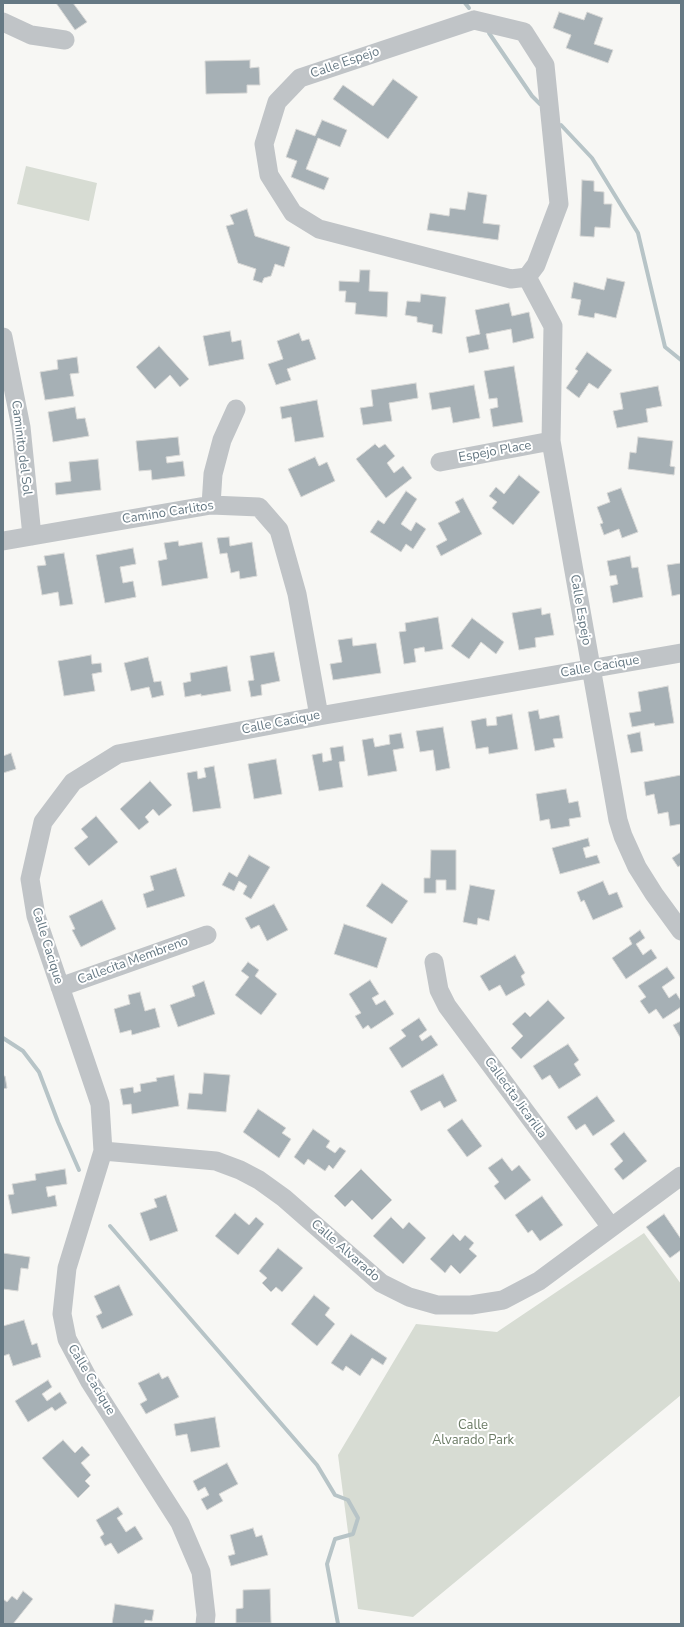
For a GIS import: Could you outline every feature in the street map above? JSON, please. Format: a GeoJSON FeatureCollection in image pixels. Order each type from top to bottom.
{"type":"FeatureCollection","features":[{"type":"Feature","properties":{"kind":"street","name":"Calle Espejo"},"geometry":{"type":"LineString","coordinates":[[474,20],[524,32],[546,65],[559,204],[536,265],[527,277],[511,279],[319,229],[293,213],[268,175],[264,144],[277,102],[300,78],[474,20]]}},
{"type":"Feature","properties":{"kind":"street"},"geometry":{"type":"LineString","coordinates":[[3,22],[31,35],[65,40]]}},
{"type":"Feature","properties":{"kind":"street","name":"Calle Espejo"},"geometry":{"type":"LineString","coordinates":[[527,277],[554,326],[551,441],[614,803],[623,836],[632,857],[646,881],[681,930]]}},
{"type":"Feature","properties":{"kind":"street","name":"Caminito del Sol"},"geometry":{"type":"LineString","coordinates":[[3,337],[21,427],[32,536]]}},
{"type":"Feature","properties":{"kind":"street"},"geometry":{"type":"LineString","coordinates":[[210,505],[213,474],[220,447],[236,409]]}},
{"type":"Feature","properties":{"kind":"street","name":"Espejo Place"},"geometry":{"type":"LineString","coordinates":[[440,462],[551,441]]}},
{"type":"Feature","properties":{"kind":"street","name":"Camino Carlitos"},"geometry":{"type":"LineString","coordinates":[[3,541],[210,505],[259,507],[279,530],[297,594],[319,716]]}},
{"type":"Feature","properties":{"kind":"street","name":"Calle Cacique"},"geometry":{"type":"LineString","coordinates":[[205,1624],[206,1615],[201,1572],[180,1522],[90,1382],[67,1339],[62,1314],[67,1268],[103,1151],[100,1104],[36,916],[30,879],[43,822],[73,782],[118,754],[319,716],[681,653]]}},
{"type":"Feature","properties":{"kind":"street","name":"Callecita Membreno"},"geometry":{"type":"LineString","coordinates":[[60,987],[206,935]]}},
{"type":"Feature","properties":{"kind":"street","name":"Callecita Jicarilla"},"geometry":{"type":"LineString","coordinates":[[434,962],[438,990],[446,1006],[611,1227]]}},
{"type":"Feature","properties":{"kind":"street","name":"Calle Alvarado"},"geometry":{"type":"LineString","coordinates":[[103,1151],[216,1161],[240,1170],[259,1180],[284,1198],[381,1283],[409,1297],[437,1305],[470,1306],[503,1300],[539,1281],[681,1176]]}},
{"type":"Feature","properties":{"kind":"green space"},"geometry":{"type":"Polygon","coordinates":[[[26,166],[97,183],[89,221],[17,204],[26,166]]]}},
{"type":"Feature","properties":{"kind":"green space","name":"Calle Alvarado Park"},"geometry":{"type":"Polygon","coordinates":[[[644,1233],[681,1284],[681,1395],[413,1617],[358,1609],[338,1455],[416,1324],[497,1332],[644,1233]]]}},
{"type":"Feature","properties":{"kind":"building"},"geometry":{"type":"Polygon","coordinates":[[[56,3],[73,3],[87,22],[75,30],[56,3]]]}},
{"type":"Feature","properties":{"kind":"building"},"geometry":{"type":"Polygon","coordinates":[[[559,12],[584,20],[587,12],[603,18],[594,44],[613,50],[608,63],[566,48],[571,35],[553,28],[559,12]]]}},
{"type":"Feature","properties":{"kind":"building"},"geometry":{"type":"Polygon","coordinates":[[[250,60],[250,68],[259,67],[260,85],[247,85],[247,93],[206,94],[205,61],[250,60]]]}},
{"type":"Feature","properties":{"kind":"building"},"geometry":{"type":"Polygon","coordinates":[[[393,79],[418,97],[388,139],[333,99],[343,85],[373,106],[393,79]]]}},
{"type":"Feature","properties":{"kind":"building"},"geometry":{"type":"Polygon","coordinates":[[[322,120],[347,130],[340,147],[318,138],[306,169],[329,178],[324,190],[291,177],[297,161],[286,157],[296,129],[315,136],[322,120]]]}},
{"type":"Feature","properties":{"kind":"building"},"geometry":{"type":"Polygon","coordinates":[[[582,180],[594,181],[594,191],[604,192],[604,204],[612,204],[610,228],[595,227],[594,237],[580,236],[582,180]]]}},
{"type":"Feature","properties":{"kind":"building"},"geometry":{"type":"Polygon","coordinates":[[[468,192],[487,195],[483,223],[500,225],[498,240],[427,230],[430,213],[449,216],[450,208],[465,210],[468,192]]]}},
{"type":"Feature","properties":{"kind":"building"},"geometry":{"type":"Polygon","coordinates":[[[247,209],[255,236],[290,247],[284,267],[275,264],[271,276],[264,278],[262,283],[253,280],[256,269],[238,263],[226,226],[234,224],[230,215],[247,209]]]}},
{"type":"Feature","properties":{"kind":"building"},"geometry":{"type":"Polygon","coordinates":[[[360,270],[370,270],[369,291],[388,292],[387,317],[355,314],[356,303],[345,302],[346,291],[339,291],[339,281],[359,282],[360,270]]]}},
{"type":"Feature","properties":{"kind":"building"},"geometry":{"type":"Polygon","coordinates":[[[607,278],[625,282],[616,318],[595,313],[594,318],[578,315],[581,300],[571,298],[574,282],[604,290],[607,278]]]}},
{"type":"Feature","properties":{"kind":"building"},"geometry":{"type":"Polygon","coordinates":[[[421,294],[446,297],[442,334],[432,332],[433,325],[417,322],[417,317],[405,315],[407,301],[420,302],[421,294]]]}},
{"type":"Feature","properties":{"kind":"building"},"geometry":{"type":"Polygon","coordinates":[[[509,303],[512,316],[529,312],[534,338],[513,343],[511,329],[486,334],[489,349],[469,353],[466,337],[480,334],[475,310],[509,303]]]}},
{"type":"Feature","properties":{"kind":"building"},"geometry":{"type":"Polygon","coordinates":[[[230,331],[232,342],[241,340],[244,359],[209,366],[203,336],[230,331]]]}},
{"type":"Feature","properties":{"kind":"building"},"geometry":{"type":"Polygon","coordinates":[[[299,333],[302,341],[309,339],[316,359],[287,369],[291,380],[276,385],[268,364],[283,359],[277,341],[299,333]]]}},
{"type":"Feature","properties":{"kind":"building"},"geometry":{"type":"Polygon","coordinates":[[[159,346],[189,379],[180,387],[170,375],[155,389],[136,367],[159,346]]]}},
{"type":"Feature","properties":{"kind":"building"},"geometry":{"type":"Polygon","coordinates":[[[587,352],[612,370],[598,389],[589,383],[579,398],[566,388],[578,371],[575,369],[587,352]]]}},
{"type":"Feature","properties":{"kind":"building"},"geometry":{"type":"Polygon","coordinates":[[[77,357],[79,373],[70,374],[74,396],[45,400],[40,372],[58,369],[57,360],[77,357]]]}},
{"type":"Feature","properties":{"kind":"building"},"geometry":{"type":"Polygon","coordinates":[[[514,366],[523,422],[493,427],[490,409],[498,407],[497,398],[489,399],[484,371],[514,366]]]}},
{"type":"Feature","properties":{"kind":"building"},"geometry":{"type":"Polygon","coordinates":[[[416,383],[418,398],[389,403],[392,421],[363,425],[360,408],[373,406],[371,390],[416,383]]]}},
{"type":"Feature","properties":{"kind":"building"},"geometry":{"type":"Polygon","coordinates":[[[474,385],[480,418],[453,423],[450,407],[432,410],[429,393],[474,385]]]}},
{"type":"Feature","properties":{"kind":"building"},"geometry":{"type":"Polygon","coordinates":[[[658,386],[662,406],[646,409],[648,422],[617,428],[613,411],[623,409],[620,393],[658,386]]]}},
{"type":"Feature","properties":{"kind":"building"},"geometry":{"type":"Polygon","coordinates":[[[317,400],[324,437],[295,442],[291,417],[282,419],[280,407],[317,400]]]}},
{"type":"Feature","properties":{"kind":"building"},"geometry":{"type":"Polygon","coordinates":[[[75,407],[77,419],[85,418],[89,436],[53,442],[48,412],[75,407]]]}},
{"type":"Feature","properties":{"kind":"building"},"geometry":{"type":"Polygon","coordinates":[[[178,437],[180,455],[166,457],[167,463],[183,461],[185,476],[152,480],[151,470],[139,471],[136,441],[178,437]]]}},
{"type":"Feature","properties":{"kind":"building"},"geometry":{"type":"Polygon","coordinates":[[[638,437],[673,441],[670,466],[675,467],[674,475],[628,469],[630,452],[636,453],[638,437]]]}},
{"type":"Feature","properties":{"kind":"building"},"geometry":{"type":"Polygon","coordinates":[[[375,444],[379,448],[385,444],[395,456],[387,463],[394,473],[403,466],[412,478],[386,498],[356,459],[375,444]]]}},
{"type":"Feature","properties":{"kind":"building"},"geometry":{"type":"Polygon","coordinates":[[[315,457],[319,466],[327,462],[335,481],[301,497],[288,469],[315,457]]]}},
{"type":"Feature","properties":{"kind":"building"},"geometry":{"type":"Polygon","coordinates":[[[98,459],[101,490],[56,495],[55,483],[71,481],[69,462],[98,459]]]}},
{"type":"Feature","properties":{"kind":"building"},"geometry":{"type":"Polygon","coordinates":[[[519,475],[540,492],[513,525],[492,508],[497,502],[489,496],[496,487],[504,494],[519,475]]]}},
{"type":"Feature","properties":{"kind":"building"},"geometry":{"type":"Polygon","coordinates":[[[621,488],[638,532],[622,538],[619,529],[604,535],[600,524],[603,523],[597,507],[610,502],[607,493],[621,488]]]}},
{"type":"Feature","properties":{"kind":"building"},"geometry":{"type":"Polygon","coordinates":[[[406,491],[417,499],[401,524],[411,531],[416,522],[426,529],[413,549],[406,544],[401,552],[370,532],[378,520],[384,524],[406,491]]]}},
{"type":"Feature","properties":{"kind":"building"},"geometry":{"type":"Polygon","coordinates":[[[463,498],[482,534],[441,556],[436,546],[447,540],[438,523],[460,512],[455,502],[463,498]]]}},
{"type":"Feature","properties":{"kind":"building"},"geometry":{"type":"Polygon","coordinates":[[[229,537],[230,546],[252,542],[257,576],[240,579],[239,571],[231,573],[227,553],[220,554],[217,538],[229,537]]]}},
{"type":"Feature","properties":{"kind":"building"},"geometry":{"type":"Polygon","coordinates":[[[178,541],[179,546],[202,542],[208,578],[162,586],[158,561],[167,559],[164,543],[178,541]]]}},
{"type":"Feature","properties":{"kind":"building"},"geometry":{"type":"Polygon","coordinates":[[[133,548],[136,564],[120,567],[123,583],[133,581],[136,597],[105,603],[96,555],[133,548]]]}},
{"type":"Feature","properties":{"kind":"building"},"geometry":{"type":"Polygon","coordinates":[[[64,553],[73,604],[60,606],[58,592],[42,595],[37,566],[46,565],[44,556],[64,553]]]}},
{"type":"Feature","properties":{"kind":"building"},"geometry":{"type":"Polygon","coordinates":[[[630,556],[632,568],[638,567],[643,597],[613,603],[610,586],[618,584],[616,575],[610,576],[607,561],[630,556]]]}},
{"type":"Feature","properties":{"kind":"building"},"geometry":{"type":"Polygon","coordinates":[[[681,563],[681,594],[672,596],[667,565],[681,563]]]}},
{"type":"Feature","properties":{"kind":"building"},"geometry":{"type":"Polygon","coordinates":[[[541,608],[542,615],[550,613],[554,635],[535,638],[536,647],[519,650],[512,613],[541,608]]]}},
{"type":"Feature","properties":{"kind":"building"},"geometry":{"type":"Polygon","coordinates":[[[438,617],[443,649],[425,652],[424,647],[414,649],[416,662],[404,664],[399,632],[406,631],[405,623],[438,617]]]}},
{"type":"Feature","properties":{"kind":"building"},"geometry":{"type":"Polygon","coordinates":[[[472,618],[504,642],[496,654],[481,642],[469,659],[451,646],[472,618]]]}},
{"type":"Feature","properties":{"kind":"building"},"geometry":{"type":"Polygon","coordinates":[[[352,638],[353,646],[376,643],[381,673],[333,680],[330,664],[342,662],[338,640],[352,638]]]}},
{"type":"Feature","properties":{"kind":"building"},"geometry":{"type":"Polygon","coordinates":[[[274,652],[280,681],[261,685],[262,695],[251,697],[248,681],[254,680],[250,656],[274,652]]]}},
{"type":"Feature","properties":{"kind":"building"},"geometry":{"type":"Polygon","coordinates":[[[91,655],[92,664],[101,663],[102,672],[92,674],[95,691],[64,696],[58,661],[91,655]]]}},
{"type":"Feature","properties":{"kind":"building"},"geometry":{"type":"Polygon","coordinates":[[[148,657],[154,682],[161,681],[164,695],[152,698],[149,687],[131,691],[124,663],[148,657]]]}},
{"type":"Feature","properties":{"kind":"building"},"geometry":{"type":"Polygon","coordinates":[[[227,666],[231,691],[185,697],[183,683],[191,681],[190,673],[227,666]]]}},
{"type":"Feature","properties":{"kind":"building"},"geometry":{"type":"Polygon","coordinates":[[[668,686],[674,723],[655,726],[654,723],[632,727],[629,713],[641,711],[638,692],[668,686]]]}},
{"type":"Feature","properties":{"kind":"building"},"geometry":{"type":"Polygon","coordinates":[[[538,710],[540,719],[559,715],[563,738],[553,739],[555,747],[535,751],[528,712],[538,710]]]}},
{"type":"Feature","properties":{"kind":"building"},"geometry":{"type":"Polygon","coordinates":[[[512,714],[518,749],[489,754],[488,747],[476,749],[471,721],[486,718],[487,726],[497,725],[496,717],[512,714]]]}},
{"type":"Feature","properties":{"kind":"building"},"geometry":{"type":"Polygon","coordinates":[[[443,727],[450,768],[436,771],[433,750],[420,752],[416,731],[443,727]]]}},
{"type":"Feature","properties":{"kind":"building"},"geometry":{"type":"Polygon","coordinates":[[[640,732],[643,751],[631,753],[627,735],[640,732]]]}},
{"type":"Feature","properties":{"kind":"building"},"geometry":{"type":"Polygon","coordinates":[[[401,733],[404,748],[393,750],[397,771],[368,776],[362,740],[373,738],[375,747],[390,744],[389,735],[401,733]]]}},
{"type":"Feature","properties":{"kind":"building"},"geometry":{"type":"Polygon","coordinates":[[[343,746],[345,761],[339,762],[343,787],[319,791],[312,755],[322,753],[323,762],[332,760],[330,748],[343,746]]]}},
{"type":"Feature","properties":{"kind":"building"},"geometry":{"type":"Polygon","coordinates":[[[11,753],[16,769],[3,773],[3,756],[11,753]]]}},
{"type":"Feature","properties":{"kind":"building"},"geometry":{"type":"Polygon","coordinates":[[[276,759],[282,794],[254,799],[248,764],[276,759]]]}},
{"type":"Feature","properties":{"kind":"building"},"geometry":{"type":"Polygon","coordinates":[[[214,766],[221,808],[193,812],[187,773],[197,771],[198,779],[206,777],[204,768],[214,766]]]}},
{"type":"Feature","properties":{"kind":"building"},"geometry":{"type":"Polygon","coordinates":[[[681,775],[681,824],[670,826],[668,812],[658,814],[654,794],[646,796],[644,782],[681,775]]]}},
{"type":"Feature","properties":{"kind":"building"},"geometry":{"type":"Polygon","coordinates":[[[150,781],[172,805],[159,816],[153,809],[145,817],[149,822],[139,830],[120,809],[150,781]]]}},
{"type":"Feature","properties":{"kind":"building"},"geometry":{"type":"Polygon","coordinates":[[[566,789],[569,803],[578,801],[581,817],[569,819],[570,826],[551,829],[549,819],[540,821],[536,794],[566,789]]]}},
{"type":"Feature","properties":{"kind":"building"},"geometry":{"type":"Polygon","coordinates":[[[96,816],[118,842],[89,866],[74,848],[88,837],[81,829],[96,816]]]}},
{"type":"Feature","properties":{"kind":"building"},"geometry":{"type":"Polygon","coordinates":[[[588,838],[590,846],[583,848],[586,858],[597,855],[600,863],[560,874],[552,848],[588,838]]]}},
{"type":"Feature","properties":{"kind":"building"},"geometry":{"type":"Polygon","coordinates":[[[431,850],[456,850],[456,890],[446,890],[446,880],[436,880],[436,893],[424,893],[424,878],[430,878],[431,850]]]}},
{"type":"Feature","properties":{"kind":"building"},"geometry":{"type":"Polygon","coordinates":[[[681,852],[681,865],[678,867],[672,858],[681,852]]]}},
{"type":"Feature","properties":{"kind":"building"},"geometry":{"type":"Polygon","coordinates":[[[249,855],[270,867],[251,899],[243,894],[247,886],[239,881],[234,891],[222,885],[229,872],[237,877],[249,855]]]}},
{"type":"Feature","properties":{"kind":"building"},"geometry":{"type":"Polygon","coordinates":[[[176,868],[185,896],[147,908],[143,894],[154,890],[150,876],[176,868]]]}},
{"type":"Feature","properties":{"kind":"building"},"geometry":{"type":"Polygon","coordinates":[[[603,881],[609,895],[617,892],[623,907],[593,920],[584,900],[581,902],[577,892],[603,881]]]}},
{"type":"Feature","properties":{"kind":"building"},"geometry":{"type":"Polygon","coordinates":[[[382,883],[408,901],[392,924],[366,906],[382,883]]]}},
{"type":"Feature","properties":{"kind":"building"},"geometry":{"type":"Polygon","coordinates":[[[470,885],[495,890],[489,921],[478,918],[477,925],[463,922],[470,885]]]}},
{"type":"Feature","properties":{"kind":"building"},"geometry":{"type":"Polygon","coordinates":[[[102,900],[116,929],[81,947],[72,930],[75,929],[69,916],[102,900]]]}},
{"type":"Feature","properties":{"kind":"building"},"geometry":{"type":"Polygon","coordinates":[[[274,904],[288,930],[267,941],[259,925],[251,929],[245,918],[274,904]]]}},
{"type":"Feature","properties":{"kind":"building"},"geometry":{"type":"Polygon","coordinates":[[[344,924],[387,938],[377,968],[334,954],[344,924]]]}},
{"type":"Feature","properties":{"kind":"building"},"geometry":{"type":"Polygon","coordinates":[[[640,930],[645,938],[636,944],[643,955],[651,949],[657,958],[626,979],[612,958],[632,944],[629,938],[640,930]]]}},
{"type":"Feature","properties":{"kind":"building"},"geometry":{"type":"Polygon","coordinates":[[[515,955],[525,973],[521,976],[525,985],[506,996],[500,985],[489,991],[480,976],[515,955]]]}},
{"type":"Feature","properties":{"kind":"building"},"geometry":{"type":"Polygon","coordinates":[[[248,962],[259,970],[255,976],[277,994],[261,1015],[235,995],[249,977],[241,971],[248,962]]]}},
{"type":"Feature","properties":{"kind":"building"},"geometry":{"type":"Polygon","coordinates":[[[667,967],[675,978],[662,987],[669,998],[676,993],[681,1001],[681,1007],[663,1019],[656,1009],[649,1014],[640,1001],[646,997],[638,986],[667,967]]]}},
{"type":"Feature","properties":{"kind":"building"},"geometry":{"type":"Polygon","coordinates":[[[370,980],[379,994],[372,998],[376,1005],[385,1000],[394,1014],[371,1029],[368,1025],[363,1029],[355,1016],[361,1013],[349,994],[370,980]]]}},
{"type":"Feature","properties":{"kind":"building"},"geometry":{"type":"Polygon","coordinates":[[[204,981],[215,1014],[178,1027],[170,1005],[195,996],[192,986],[204,981]]]}},
{"type":"Feature","properties":{"kind":"building"},"geometry":{"type":"Polygon","coordinates":[[[140,992],[145,1011],[155,1008],[160,1027],[132,1035],[131,1030],[120,1033],[114,1009],[130,1004],[128,995],[140,992]]]}},
{"type":"Feature","properties":{"kind":"building"},"geometry":{"type":"Polygon","coordinates":[[[548,1000],[565,1018],[521,1059],[511,1048],[523,1036],[512,1024],[525,1012],[530,1017],[548,1000]]]}},
{"type":"Feature","properties":{"kind":"building"},"geometry":{"type":"Polygon","coordinates":[[[419,1018],[427,1030],[419,1036],[422,1041],[431,1035],[438,1045],[402,1068],[389,1048],[406,1036],[401,1030],[419,1018]]]}},
{"type":"Feature","properties":{"kind":"building"},"geometry":{"type":"Polygon","coordinates":[[[681,1021],[681,1039],[673,1025],[681,1021]]]}},
{"type":"Feature","properties":{"kind":"building"},"geometry":{"type":"Polygon","coordinates":[[[568,1044],[579,1060],[574,1064],[581,1075],[559,1089],[550,1075],[542,1080],[533,1066],[568,1044]]]}},
{"type":"Feature","properties":{"kind":"building"},"geometry":{"type":"Polygon","coordinates":[[[204,1073],[230,1075],[226,1112],[187,1109],[189,1093],[202,1094],[204,1073]]]}},
{"type":"Feature","properties":{"kind":"building"},"geometry":{"type":"Polygon","coordinates":[[[443,1074],[457,1101],[444,1108],[440,1101],[421,1111],[410,1091],[443,1074]]]}},
{"type":"Feature","properties":{"kind":"building"},"geometry":{"type":"Polygon","coordinates":[[[174,1075],[179,1106],[132,1114],[131,1104],[123,1105],[120,1089],[133,1087],[134,1093],[141,1091],[140,1084],[157,1081],[156,1078],[174,1075]]]}},
{"type":"Feature","properties":{"kind":"building"},"geometry":{"type":"Polygon","coordinates":[[[3,1076],[5,1076],[7,1088],[3,1089],[3,1076]]]}},
{"type":"Feature","properties":{"kind":"building"},"geometry":{"type":"Polygon","coordinates":[[[597,1096],[615,1121],[593,1136],[585,1124],[576,1130],[567,1117],[597,1096]]]}},
{"type":"Feature","properties":{"kind":"building"},"geometry":{"type":"Polygon","coordinates":[[[258,1109],[286,1128],[282,1133],[291,1139],[279,1158],[243,1132],[258,1109]]]}},
{"type":"Feature","properties":{"kind":"building"},"geometry":{"type":"Polygon","coordinates":[[[462,1119],[482,1146],[467,1157],[447,1130],[462,1119]]]}},
{"type":"Feature","properties":{"kind":"building"},"geometry":{"type":"Polygon","coordinates":[[[313,1129],[330,1141],[326,1147],[335,1153],[340,1147],[346,1151],[333,1169],[329,1165],[325,1171],[308,1159],[304,1165],[294,1157],[313,1129]]]}},
{"type":"Feature","properties":{"kind":"building"},"geometry":{"type":"Polygon","coordinates":[[[624,1132],[647,1161],[623,1180],[614,1169],[623,1161],[610,1144],[624,1132]]]}},
{"type":"Feature","properties":{"kind":"building"},"geometry":{"type":"Polygon","coordinates":[[[502,1158],[512,1171],[519,1165],[531,1180],[505,1200],[494,1186],[499,1182],[488,1168],[502,1158]]]}},
{"type":"Feature","properties":{"kind":"building"},"geometry":{"type":"Polygon","coordinates":[[[65,1169],[67,1184],[46,1187],[48,1197],[55,1195],[57,1206],[12,1214],[8,1195],[14,1194],[12,1184],[36,1180],[35,1174],[65,1169]]]}},
{"type":"Feature","properties":{"kind":"building"},"geometry":{"type":"Polygon","coordinates":[[[361,1169],[392,1200],[372,1220],[352,1200],[345,1207],[334,1196],[361,1169]]]}},
{"type":"Feature","properties":{"kind":"building"},"geometry":{"type":"Polygon","coordinates":[[[166,1195],[178,1231],[150,1241],[140,1213],[157,1207],[154,1199],[166,1195]]]}},
{"type":"Feature","properties":{"kind":"building"},"geometry":{"type":"Polygon","coordinates":[[[542,1196],[563,1225],[540,1241],[532,1230],[528,1233],[515,1215],[542,1196]]]}},
{"type":"Feature","properties":{"kind":"building"},"geometry":{"type":"Polygon","coordinates":[[[235,1213],[249,1225],[256,1217],[264,1224],[238,1255],[215,1236],[235,1213]]]}},
{"type":"Feature","properties":{"kind":"building"},"geometry":{"type":"Polygon","coordinates":[[[664,1214],[681,1239],[681,1250],[670,1258],[646,1227],[664,1214]]]}},
{"type":"Feature","properties":{"kind":"building"},"geometry":{"type":"Polygon","coordinates":[[[391,1217],[403,1229],[409,1222],[426,1238],[403,1264],[373,1236],[391,1217]]]}},
{"type":"Feature","properties":{"kind":"building"},"geometry":{"type":"Polygon","coordinates":[[[453,1234],[460,1241],[465,1235],[474,1243],[469,1249],[477,1256],[460,1274],[451,1265],[445,1273],[430,1259],[453,1234]]]}},
{"type":"Feature","properties":{"kind":"building"},"geometry":{"type":"Polygon","coordinates":[[[278,1248],[303,1268],[282,1292],[276,1287],[271,1292],[262,1283],[267,1278],[259,1271],[278,1248]]]}},
{"type":"Feature","properties":{"kind":"building"},"geometry":{"type":"Polygon","coordinates":[[[3,1253],[30,1257],[28,1269],[21,1268],[18,1291],[3,1289],[3,1253]]]}},
{"type":"Feature","properties":{"kind":"building"},"geometry":{"type":"Polygon","coordinates":[[[119,1285],[133,1315],[102,1329],[96,1316],[102,1313],[94,1296],[119,1285]]]}},
{"type":"Feature","properties":{"kind":"building"},"geometry":{"type":"Polygon","coordinates":[[[314,1295],[330,1308],[325,1315],[335,1324],[317,1346],[291,1324],[314,1295]]]}},
{"type":"Feature","properties":{"kind":"building"},"geometry":{"type":"Polygon","coordinates":[[[24,1320],[32,1345],[37,1343],[41,1357],[13,1366],[9,1354],[3,1356],[3,1326],[24,1320]]]}},
{"type":"Feature","properties":{"kind":"building"},"geometry":{"type":"Polygon","coordinates":[[[351,1334],[387,1358],[383,1365],[372,1358],[360,1376],[346,1366],[343,1371],[331,1363],[351,1334]]]}},
{"type":"Feature","properties":{"kind":"building"},"geometry":{"type":"Polygon","coordinates":[[[159,1373],[162,1379],[168,1376],[179,1397],[146,1414],[140,1404],[147,1400],[138,1383],[159,1373]]]}},
{"type":"Feature","properties":{"kind":"building"},"geometry":{"type":"Polygon","coordinates":[[[48,1380],[52,1387],[42,1394],[47,1401],[60,1392],[67,1403],[55,1411],[52,1407],[28,1422],[15,1401],[48,1380]]]}},
{"type":"Feature","properties":{"kind":"building"},"geometry":{"type":"Polygon","coordinates":[[[215,1417],[220,1447],[191,1452],[187,1434],[176,1436],[174,1424],[215,1417]]]}},
{"type":"Feature","properties":{"kind":"building"},"geometry":{"type":"Polygon","coordinates":[[[63,1440],[75,1453],[82,1446],[90,1455],[81,1463],[91,1475],[85,1481],[90,1486],[78,1498],[42,1458],[63,1440]]]}},
{"type":"Feature","properties":{"kind":"building"},"geometry":{"type":"Polygon","coordinates":[[[227,1463],[238,1484],[219,1494],[223,1501],[207,1510],[201,1499],[209,1495],[205,1487],[198,1491],[193,1481],[227,1463]]]}},
{"type":"Feature","properties":{"kind":"building"},"geometry":{"type":"Polygon","coordinates":[[[118,1507],[123,1514],[117,1518],[126,1532],[135,1526],[143,1539],[118,1554],[111,1543],[105,1546],[100,1537],[104,1534],[96,1520],[118,1507]]]}},
{"type":"Feature","properties":{"kind":"building"},"geometry":{"type":"Polygon","coordinates":[[[253,1528],[256,1537],[262,1535],[268,1555],[231,1566],[228,1556],[235,1554],[230,1535],[253,1528]]]}},
{"type":"Feature","properties":{"kind":"building"},"geometry":{"type":"Polygon","coordinates":[[[270,1589],[271,1623],[236,1623],[236,1609],[243,1608],[243,1590],[270,1589]]]}},
{"type":"Feature","properties":{"kind":"building"},"geometry":{"type":"Polygon","coordinates":[[[23,1591],[33,1599],[13,1624],[3,1623],[3,1599],[7,1602],[12,1596],[17,1600],[23,1591]]]}},
{"type":"Feature","properties":{"kind":"building"},"geometry":{"type":"Polygon","coordinates":[[[115,1604],[154,1610],[152,1621],[145,1620],[144,1624],[112,1624],[115,1604]]]}},
{"type":"Feature","properties":{"kind":"waterway"},"geometry":{"type":"LineString","coordinates":[[465,3],[469,8]]}},
{"type":"Feature","properties":{"kind":"waterway"},"geometry":{"type":"LineString","coordinates":[[489,33],[532,96],[540,104]]}},
{"type":"Feature","properties":{"kind":"waterway"},"geometry":{"type":"LineString","coordinates":[[561,125],[592,158],[638,233],[665,347],[681,360]]}},
{"type":"Feature","properties":{"kind":"waterway"},"geometry":{"type":"LineString","coordinates":[[3,1038],[23,1051],[39,1072],[58,1122],[79,1170]]}},
{"type":"Feature","properties":{"kind":"waterway"},"geometry":{"type":"LineString","coordinates":[[110,1226],[317,1465],[335,1495],[348,1500],[358,1518],[353,1534],[335,1539],[327,1564],[338,1624]]}}]}
